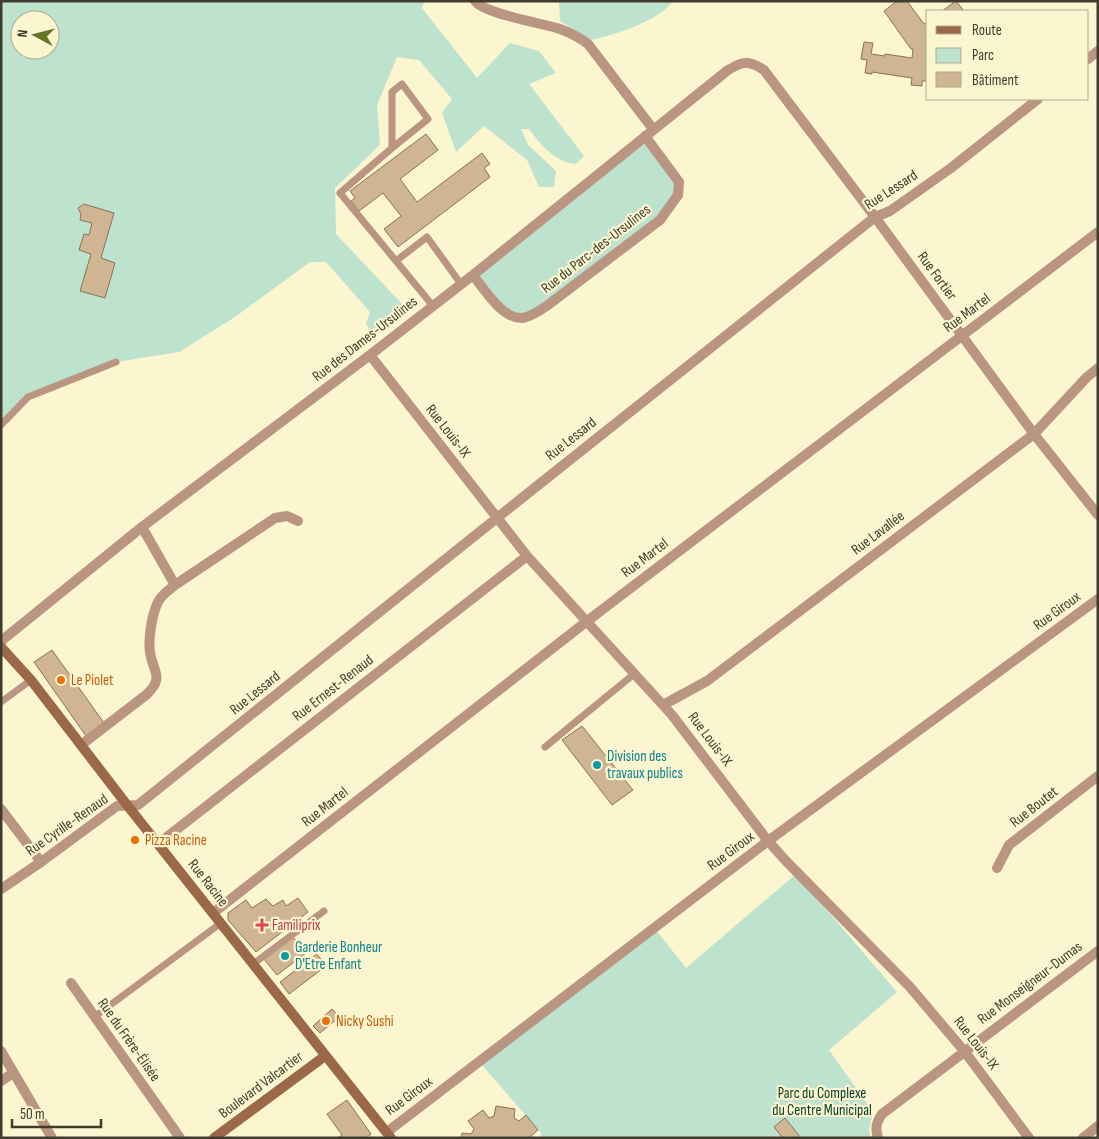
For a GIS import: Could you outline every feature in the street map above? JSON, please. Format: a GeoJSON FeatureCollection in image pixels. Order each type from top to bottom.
{"type":"FeatureCollection","features":[{"type":"Feature","properties":{"kind":"main road","name":"Rue Racine"},"geometry":{"type":"LineString","coordinates":[[1,647],[31,680],[324,1056],[389,1135]]}},
{"type":"Feature","properties":{"kind":"main road","name":"Boulevard Valcartier"},"geometry":{"type":"LineString","coordinates":[[214,1138],[324,1056]]}},
{"type":"Feature","properties":{"kind":"street","name":"Rue du Parc-des-Ursulines"},"geometry":{"type":"LineString","coordinates":[[473,275],[501,310],[512,316],[523,318],[536,313],[660,220],[678,195],[679,182],[649,133],[588,44],[577,36],[559,29],[490,10],[478,5],[475,1]]}},
{"type":"Feature","properties":{"kind":"street","name":"Rue des Dames-Ursulines"},"geometry":{"type":"LineString","coordinates":[[1,641],[142,527],[473,275],[728,70],[739,63],[748,62]]}},
{"type":"Feature","properties":{"kind":"street","name":"Rue Fortier"},"geometry":{"type":"LineString","coordinates":[[748,62],[764,70],[875,217],[1034,434],[1098,514]]}},
{"type":"Feature","properties":{"kind":"street","name":"Rue Lessard"},"geometry":{"type":"LineString","coordinates":[[127,805],[138,805],[875,217],[890,211],[951,168],[1037,100]]}},
{"type":"Feature","properties":{"kind":"street","name":"Rue Martel"},"geometry":{"type":"LineString","coordinates":[[213,912],[586,622],[1098,232]]}},
{"type":"Feature","properties":{"kind":"street","name":"Rue Louis-IX"},"geometry":{"type":"LineString","coordinates":[[370,355],[527,556],[672,715],[786,862],[910,987],[965,1052],[1029,1138]]}},
{"type":"Feature","properties":{"kind":"street","name":"Rue Lavallée"},"geometry":{"type":"LineString","coordinates":[[663,706],[707,681],[1034,434],[1087,376],[1098,368]]}},
{"type":"Feature","properties":{"kind":"street"},"geometry":{"type":"LineString","coordinates":[[82,745],[155,687],[156,675],[150,652],[150,634],[158,602],[164,593],[275,518],[287,516],[298,520]]}},
{"type":"Feature","properties":{"kind":"street"},"geometry":{"type":"LineString","coordinates":[[142,527],[175,586]]}},
{"type":"Feature","properties":{"kind":"street","name":"Rue Ernest-Renaud"},"geometry":{"type":"LineString","coordinates":[[158,844],[527,556]]}},
{"type":"Feature","properties":{"kind":"street","name":"Rue Giroux"},"geometry":{"type":"LineString","coordinates":[[389,1135],[768,841],[1098,600]]}},
{"type":"Feature","properties":{"kind":"street"},"geometry":{"type":"LineString","coordinates":[[1094,779],[1098,790]]}},
{"type":"Feature","properties":{"kind":"street","name":"Rue Boutet"},"geometry":{"type":"LineString","coordinates":[[997,868],[1009,845],[1094,779]]}},
{"type":"Feature","properties":{"kind":"street","name":"Rue Cyrille-Renaud"},"geometry":{"type":"LineString","coordinates":[[1,889],[117,806],[127,805]]}},
{"type":"Feature","properties":{"kind":"street"},"geometry":{"type":"LineString","coordinates":[[1,809],[41,862]]}},
{"type":"Feature","properties":{"kind":"street","name":"Rue Monseigneur-Dumas"},"geometry":{"type":"LineString","coordinates":[[878,1138],[877,1121],[882,1114],[1098,950]]}},
{"type":"Feature","properties":{"kind":"street","name":"Rue du Frère-Élisée"},"geometry":{"type":"LineString","coordinates":[[71,983],[180,1138]]}},
{"type":"Feature","properties":{"kind":"street"},"geometry":{"type":"LineString","coordinates":[[1,1051],[52,1138]]}},
{"type":"Feature","properties":{"kind":"street"},"geometry":{"type":"LineString","coordinates":[[1,1081],[13,1073]]}},
{"type":"Feature","properties":{"kind":"street"},"geometry":{"type":"LineString","coordinates":[[1083,1138],[1098,1126]]}},
{"type":"Feature","properties":{"kind":"lane"},"geometry":{"type":"LineString","coordinates":[[392,148],[392,92],[402,84],[428,119],[340,193],[433,306]]}},
{"type":"Feature","properties":{"kind":"lane"},"geometry":{"type":"LineString","coordinates":[[396,261],[427,237],[461,284]]}},
{"type":"Feature","properties":{"kind":"lane"},"geometry":{"type":"LineString","coordinates":[[1,425],[28,397],[116,362]]}},
{"type":"Feature","properties":{"kind":"lane"},"geometry":{"type":"LineString","coordinates":[[544,747],[634,674]]}},
{"type":"Feature","properties":{"kind":"lane"},"geometry":{"type":"LineString","coordinates":[[1,702],[31,680]]}},
{"type":"Feature","properties":{"kind":"lane"},"geometry":{"type":"LineString","coordinates":[[253,964],[324,911]]}},
{"type":"Feature","properties":{"kind":"lane"},"geometry":{"type":"LineString","coordinates":[[94,1017],[221,923]]}},
{"type":"Feature","properties":{"kind":"green space"},"geometry":{"type":"Polygon","coordinates":[[[1,1],[424,1],[422,8],[477,78],[510,43],[539,51],[556,73],[529,84],[584,156],[576,164],[562,160],[549,152],[529,129],[521,129],[528,145],[556,171],[554,187],[539,187],[527,160],[484,126],[456,152],[442,113],[452,99],[419,60],[397,57],[377,105],[380,145],[335,188],[336,234],[404,306],[374,334],[366,324],[370,312],[326,262],[310,262],[235,317],[179,352],[116,362],[29,397],[1,424],[1,1]]]}},
{"type":"Feature","properties":{"kind":"green space"},"geometry":{"type":"Polygon","coordinates":[[[559,1],[673,1],[658,15],[647,21],[612,35],[591,40],[560,21],[559,1]]]}},
{"type":"Feature","properties":{"kind":"green space"},"geometry":{"type":"Polygon","coordinates":[[[645,136],[679,182],[671,206],[536,313],[512,316],[473,275],[645,136]]]}},
{"type":"Feature","properties":{"kind":"green space","name":"Parc du Complexe du Centre Municipal"},"geometry":{"type":"Polygon","coordinates":[[[796,874],[897,992],[829,1050],[873,1112],[869,1130],[871,1138],[540,1138],[541,1133],[481,1064],[655,929],[686,968],[796,874]]]}},
{"type":"Feature","properties":{"kind":"building"},"geometry":{"type":"Polygon","coordinates":[[[897,1],[907,1],[924,24],[926,23],[926,81],[922,81],[922,86],[911,85],[912,78],[872,72],[872,74],[865,73],[867,60],[861,59],[864,42],[873,43],[871,54],[912,58],[913,49],[911,49],[884,11],[897,1]]]}},
{"type":"Feature","properties":{"kind":"building"},"geometry":{"type":"Polygon","coordinates":[[[956,1],[963,10],[943,10],[956,1]]]}},
{"type":"Feature","properties":{"kind":"building"},"geometry":{"type":"Polygon","coordinates":[[[426,134],[438,150],[400,179],[417,202],[482,153],[490,164],[484,168],[490,177],[398,247],[384,229],[401,216],[383,193],[359,211],[351,201],[355,198],[350,191],[426,134]]]}},
{"type":"Feature","properties":{"kind":"building"},"geometry":{"type":"Polygon","coordinates":[[[84,204],[114,213],[101,258],[115,263],[105,298],[80,291],[91,254],[79,250],[84,234],[89,235],[92,223],[80,220],[81,214],[78,208],[84,204]]]}},
{"type":"Feature","properties":{"kind":"building"},"geometry":{"type":"Polygon","coordinates":[[[52,650],[104,723],[86,736],[34,662],[52,650]]]}},
{"type":"Feature","properties":{"kind":"building","name":"Division des travaux publics"},"geometry":{"type":"Polygon","coordinates":[[[582,726],[633,790],[612,805],[562,740],[582,726]]]}},
{"type":"Feature","properties":{"kind":"building","name":"Familiprix"},"geometry":{"type":"Polygon","coordinates":[[[298,898],[308,912],[256,952],[228,920],[228,913],[246,900],[252,908],[266,899],[273,906],[283,900],[286,906],[298,898]]]}},
{"type":"Feature","properties":{"kind":"building","name":"Garderie Bonheur D'Etre Enfant"},"geometry":{"type":"Polygon","coordinates":[[[293,937],[306,953],[277,975],[264,959],[293,937]]]}},
{"type":"Feature","properties":{"kind":"building"},"geometry":{"type":"Polygon","coordinates":[[[317,954],[326,966],[289,994],[280,982],[317,954]]]}},
{"type":"Feature","properties":{"kind":"building","name":"Nicky Sushi"},"geometry":{"type":"Polygon","coordinates":[[[332,1009],[339,1017],[320,1033],[313,1026],[332,1009]]]}},
{"type":"Feature","properties":{"kind":"building"},"geometry":{"type":"Polygon","coordinates":[[[347,1100],[371,1134],[366,1138],[338,1138],[342,1135],[327,1114],[347,1100]]]}},
{"type":"Feature","properties":{"kind":"building"},"geometry":{"type":"Polygon","coordinates":[[[496,1106],[515,1109],[514,1118],[519,1121],[526,1115],[538,1130],[531,1138],[461,1138],[462,1133],[471,1134],[474,1129],[468,1121],[483,1110],[489,1118],[494,1116],[496,1106]]]}},
{"type":"Feature","properties":{"kind":"building"},"geometry":{"type":"Polygon","coordinates":[[[785,1118],[801,1138],[783,1138],[774,1127],[785,1118]]]}},
{"type":"Feature","properties":{"kind":"place","name":"Le Piolet"},"geometry":{"type":"Point","coordinates":[61,680]}},
{"type":"Feature","properties":{"kind":"place","name":"Division des travaux publics"},"geometry":{"type":"Point","coordinates":[597,765]}},
{"type":"Feature","properties":{"kind":"place","name":"Pizza Racine"},"geometry":{"type":"Point","coordinates":[135,840]}},
{"type":"Feature","properties":{"kind":"place","name":"Familiprix"},"geometry":{"type":"Point","coordinates":[262,925]}},
{"type":"Feature","properties":{"kind":"place","name":"Garderie Bonheur D'Etre Enfant"},"geometry":{"type":"Point","coordinates":[285,956]}},
{"type":"Feature","properties":{"kind":"place","name":"Nicky Sushi"},"geometry":{"type":"Point","coordinates":[326,1021]}}]}
